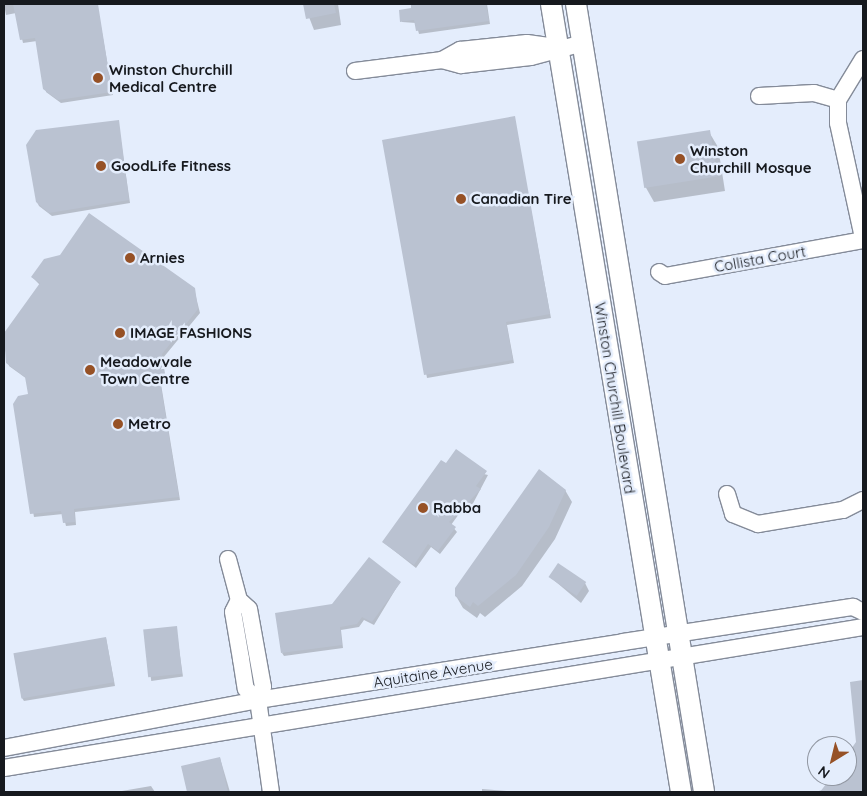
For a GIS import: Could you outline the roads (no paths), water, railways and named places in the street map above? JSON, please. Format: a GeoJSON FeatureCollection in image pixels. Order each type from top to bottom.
{"type":"FeatureCollection","features":[{"type":"Feature","properties":{"kind":"main road","name":"Winston Churchill Boulevard"},"geometry":{"type":"LineString","coordinates":[[551,4],[680,792]]}},
{"type":"Feature","properties":{"kind":"main road","name":"Winston Churchill Boulevard"},"geometry":{"type":"LineString","coordinates":[[576,4],[704,792]]}},
{"type":"Feature","properties":{"kind":"street"},"geometry":{"type":"LineString","coordinates":[[355,71],[442,60],[461,65],[531,57],[558,47],[583,43]]}},
{"type":"Feature","properties":{"kind":"street"},"geometry":{"type":"LineString","coordinates":[[863,59],[838,100],[838,123],[863,239]]}},
{"type":"Feature","properties":{"kind":"street"},"geometry":{"type":"LineString","coordinates":[[759,96],[814,93],[838,100]]}},
{"type":"Feature","properties":{"kind":"street","name":"Collista Court"},"geometry":{"type":"LineString","coordinates":[[659,272],[665,276],[863,239]]}},
{"type":"Feature","properties":{"kind":"street"},"geometry":{"type":"LineString","coordinates":[[727,494],[733,514],[758,524],[843,510],[863,500]]}},
{"type":"Feature","properties":{"kind":"street"},"geometry":{"type":"LineString","coordinates":[[228,559],[239,600],[233,612],[246,689],[258,700],[271,792]]}},
{"type":"Feature","properties":{"kind":"street","name":"Aquitaine Avenue"},"geometry":{"type":"LineString","coordinates":[[4,748],[258,700],[655,637],[853,608],[863,612]]}},
{"type":"Feature","properties":{"kind":"street","name":"Aquitaine Avenue"},"geometry":{"type":"LineString","coordinates":[[4,768],[262,728],[863,627]]}},
{"type":"Feature","properties":{"kind":"place","name":"Winston Churchill Medical Centre"},"geometry":{"type":"Point","coordinates":[98,78]}},
{"type":"Feature","properties":{"kind":"place","name":"Winston Churchill Mosque"},"geometry":{"type":"Point","coordinates":[680,159]}},
{"type":"Feature","properties":{"kind":"place","name":"GoodLife Fitness"},"geometry":{"type":"Point","coordinates":[101,166]}},
{"type":"Feature","properties":{"kind":"place","name":"Canadian Tire"},"geometry":{"type":"Point","coordinates":[461,199]}},
{"type":"Feature","properties":{"kind":"place","name":"Arnies"},"geometry":{"type":"Point","coordinates":[130,258]}},
{"type":"Feature","properties":{"kind":"place","name":"IMAGE FASHIONS"},"geometry":{"type":"Point","coordinates":[120,333]}},
{"type":"Feature","properties":{"kind":"place","name":"Meadowvale Town Centre"},"geometry":{"type":"Point","coordinates":[90,370]}},
{"type":"Feature","properties":{"kind":"place","name":"Metro"},"geometry":{"type":"Point","coordinates":[118,424]}},
{"type":"Feature","properties":{"kind":"place","name":"Rabba"},"geometry":{"type":"Point","coordinates":[423,508]}}]}
